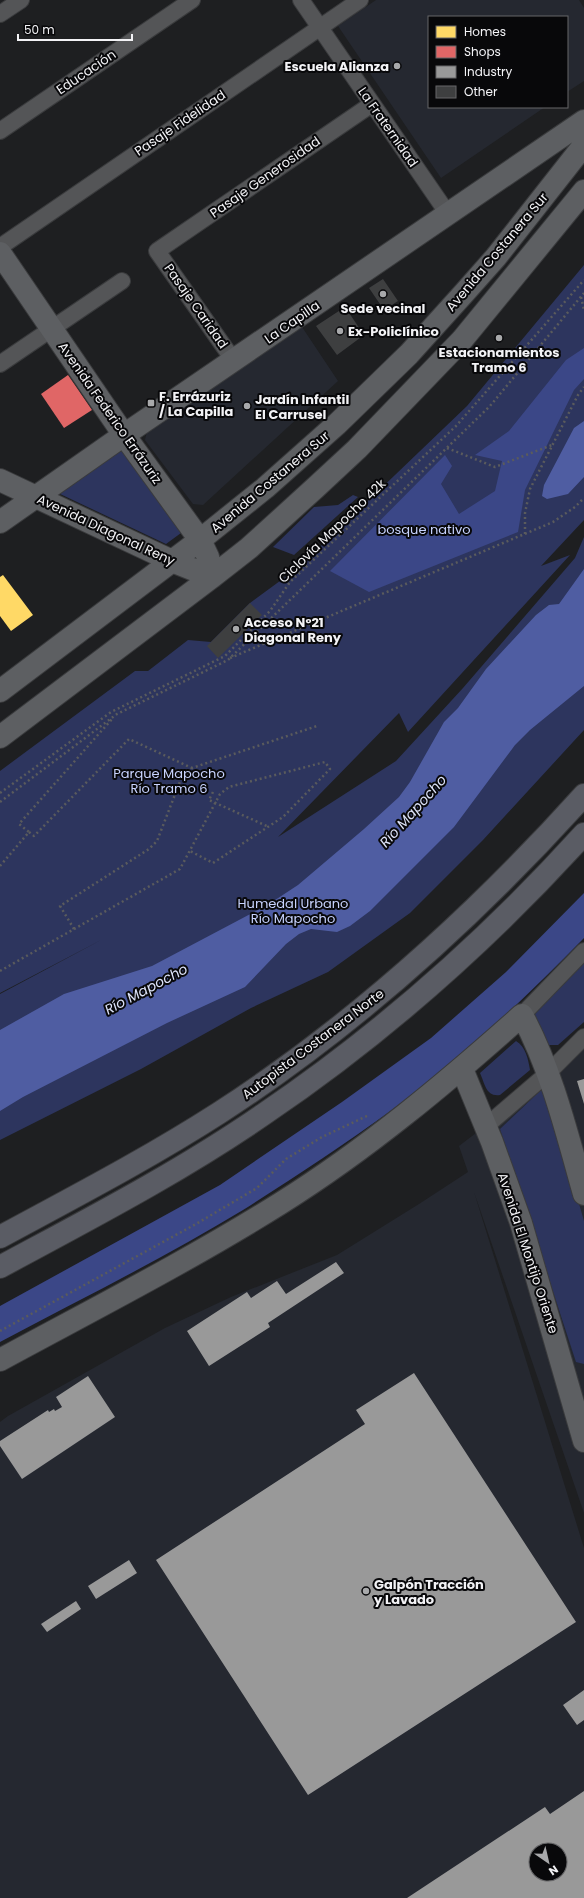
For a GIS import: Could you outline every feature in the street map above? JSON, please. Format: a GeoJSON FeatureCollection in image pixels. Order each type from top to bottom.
{"type":"FeatureCollection","features":[{"type":"Feature","properties":{"kind":"highway","name":"Autopista Costanera Norte"},"geometry":{"type":"LineString","coordinates":[[0,1237],[106,1180],[219,1113],[330,1034],[375,999],[448,933],[506,878],[584,795]]}},
{"type":"Feature","properties":{"kind":"highway","name":"Autopista Costanera Norte"},"geometry":{"type":"LineString","coordinates":[[0,1267],[171,1173],[257,1119],[316,1077],[392,1019],[448,971],[534,888],[584,834]]}},
{"type":"Feature","properties":{"kind":"street"},"geometry":{"type":"LineString","coordinates":[[0,14],[21,0]]}},
{"type":"Feature","properties":{"kind":"street","name":"Educación"},"geometry":{"type":"LineString","coordinates":[[0,131],[192,0]]}},
{"type":"Feature","properties":{"kind":"street","name":"La Fraternidad"},"geometry":{"type":"LineString","coordinates":[[301,0],[448,214]]}},
{"type":"Feature","properties":{"kind":"street","name":"Pasaje Fidelidad"},"geometry":{"type":"LineString","coordinates":[[0,247],[360,0]]}},
{"type":"Feature","properties":{"kind":"street","name":"Pasaje Generosidad"},"geometry":{"type":"LineString","coordinates":[[158,251],[372,104]]}},
{"type":"Feature","properties":{"kind":"street","name":"La Capilla"},"geometry":{"type":"LineString","coordinates":[[0,522],[124,435],[584,121]]}},
{"type":"Feature","properties":{"kind":"street","name":"Avenida Costanera Sur"},"geometry":{"type":"LineString","coordinates":[[0,691],[200,540],[301,457],[370,393],[409,354],[496,257],[584,145]]}},
{"type":"Feature","properties":{"kind":"street"},"geometry":{"type":"LineString","coordinates":[[0,737],[212,577],[254,543],[315,488],[405,401],[462,340],[584,191]]}},
{"type":"Feature","properties":{"kind":"street","name":"Pasaje Caridad"},"geometry":{"type":"LineString","coordinates":[[158,251],[234,361]]}},
{"type":"Feature","properties":{"kind":"street","name":"Avenida Federico Errázuriz"},"geometry":{"type":"LineString","coordinates":[[0,253],[124,435],[200,540],[208,557],[212,577]]}},
{"type":"Feature","properties":{"kind":"street"},"geometry":{"type":"LineString","coordinates":[[0,364],[122,281]]}},
{"type":"Feature","properties":{"kind":"street","name":"Avenida Diagonal Reny"},"geometry":{"type":"LineString","coordinates":[[0,480],[212,577]]}},
{"type":"Feature","properties":{"kind":"street"},"geometry":{"type":"LineString","coordinates":[[0,1360],[178,1264],[282,1203],[349,1157],[462,1069],[522,1015],[584,951]]}},
{"type":"Feature","properties":{"kind":"street"},"geometry":{"type":"LineString","coordinates":[[522,1015],[535,1040],[548,1073],[584,1194]]}},
{"type":"Feature","properties":{"kind":"street"},"geometry":{"type":"LineString","coordinates":[[485,1127],[548,1073],[584,1037]]}},
{"type":"Feature","properties":{"kind":"street","name":"Avenida El Montijo Oriente"},"geometry":{"type":"LineString","coordinates":[[462,1069],[521,1223],[575,1375],[583,1436]]}},
{"type":"Feature","properties":{"kind":"path","name":"Ciclovía Mapocho 42k"},"geometry":{"type":"LineString","coordinates":[[0,793],[111,712],[225,656],[270,611],[290,582],[456,426],[584,280]]}},
{"type":"Feature","properties":{"kind":"path"},"geometry":{"type":"LineString","coordinates":[[228,660],[490,406],[584,294]]}},
{"type":"Feature","properties":{"kind":"path"},"geometry":{"type":"LineString","coordinates":[[581,297],[584,310]]}},
{"type":"Feature","properties":{"kind":"path"},"geometry":{"type":"LineString","coordinates":[[525,534],[525,513],[530,489],[578,395],[584,387]]}},
{"type":"Feature","properties":{"kind":"path"},"geometry":{"type":"LineString","coordinates":[[446,448],[495,467],[553,445]]}},
{"type":"Feature","properties":{"kind":"path"},"geometry":{"type":"LineString","coordinates":[[0,802],[117,714],[228,660],[552,522],[575,507],[584,498]]}},
{"type":"Feature","properties":{"kind":"path"},"geometry":{"type":"LineString","coordinates":[[117,714],[19,824],[34,836],[129,739],[192,768]]}},
{"type":"Feature","properties":{"kind":"path"},"geometry":{"type":"LineString","coordinates":[[74,929],[60,906],[150,849],[157,841],[181,779],[192,768],[317,726]]}},
{"type":"Feature","properties":{"kind":"path"},"geometry":{"type":"LineString","coordinates":[[0,971],[180,869],[220,794],[229,787],[325,762],[330,769],[283,817],[213,863],[190,851]]}},
{"type":"Feature","properties":{"kind":"path"},"geometry":{"type":"LineString","coordinates":[[213,792],[209,800],[269,827]]}},
{"type":"Feature","properties":{"kind":"path"},"geometry":{"type":"LineString","coordinates":[[0,866],[29,832]]}},
{"type":"Feature","properties":{"kind":"path"},"geometry":{"type":"LineString","coordinates":[[0,1331],[257,1188],[286,1159],[322,1137],[369,1115]]}},
{"type":"Feature","properties":{"kind":"shaded area","name":"Escuela Alianza"},"geometry":{"type":"Polygon","coordinates":[[[376,0],[579,0],[584,8],[584,81],[568,91],[568,16],[428,16],[428,108],[544,108],[441,178],[338,26],[376,0]]]}},
{"type":"Feature","properties":{"kind":"shaded area","name":"Jardín Infantil El Carrusel"},"geometry":{"type":"Polygon","coordinates":[[[302,327],[338,381],[203,505],[193,504],[145,440],[147,431],[302,327]]]}},
{"type":"Feature","properties":{"kind":"shaded area"},"geometry":{"type":"Polygon","coordinates":[[[584,1043],[584,1513],[474,1192],[584,1548],[584,1898],[0,1898],[0,1422],[8,1416],[165,1328],[231,1297],[337,1255],[468,1172],[459,1146],[557,1071],[584,1043]]]}},
{"type":"Feature","properties":{"kind":"green space"},"geometry":{"type":"Polygon","coordinates":[[[584,265],[584,520],[541,566],[570,555],[408,732],[399,713],[278,837],[396,761],[463,688],[575,558],[584,537],[584,730],[483,840],[410,913],[328,972],[251,1008],[141,1069],[0,1140],[0,994],[103,939],[0,993],[0,771],[135,671],[148,671],[188,640],[211,642],[250,603],[299,567],[467,406],[584,265]]]}},
{"type":"Feature","properties":{"kind":"green space","name":"bosque nativo"},"geometry":{"type":"Polygon","coordinates":[[[584,348],[584,379],[574,390],[525,490],[518,532],[369,592],[330,571],[445,455],[452,466],[441,484],[459,514],[495,491],[502,461],[475,455],[509,431],[566,360],[584,348]]]}},
{"type":"Feature","properties":{"kind":"green space"},"geometry":{"type":"Polygon","coordinates":[[[124,449],[181,533],[166,544],[58,493],[124,449]]]}},
{"type":"Feature","properties":{"kind":"green space"},"geometry":{"type":"Polygon","coordinates":[[[353,495],[358,497],[294,555],[273,547],[314,507],[338,505],[353,495]]]}},
{"type":"Feature","properties":{"kind":"green space"},"geometry":{"type":"Polygon","coordinates":[[[584,893],[584,938],[538,984],[466,1051],[415,1092],[335,1150],[243,1210],[153,1262],[0,1342],[0,1306],[220,1185],[342,1102],[431,1038],[506,972],[584,893]]]}},
{"type":"Feature","properties":{"kind":"green space"},"geometry":{"type":"Polygon","coordinates":[[[584,961],[584,1022],[558,1045],[545,1045],[532,1013],[584,961]]]}},
{"type":"Feature","properties":{"kind":"green space"},"geometry":{"type":"Polygon","coordinates":[[[516,1041],[524,1050],[530,1070],[500,1095],[492,1094],[487,1089],[480,1073],[516,1041]]]}},
{"type":"Feature","properties":{"kind":"green space"},"geometry":{"type":"Polygon","coordinates":[[[541,1090],[549,1099],[584,1221],[584,1364],[576,1362],[500,1129],[541,1090]]]}},
{"type":"Feature","properties":{"kind":"water"},"geometry":{"type":"Polygon","coordinates":[[[584,421],[584,477],[568,494],[547,499],[542,496],[544,485],[574,428],[584,421]]]}},
{"type":"Feature","properties":{"kind":"water","name":"Río Mapocho"},"geometry":{"type":"Polygon","coordinates":[[[584,569],[584,686],[530,730],[515,745],[454,827],[370,911],[350,926],[337,932],[311,929],[299,934],[286,944],[245,987],[167,1023],[23,1097],[0,1111],[0,1030],[64,994],[152,966],[269,904],[298,885],[399,797],[410,782],[444,722],[458,708],[486,669],[536,615],[549,605],[559,604],[584,569]]]}},
{"type":"Feature","properties":{"kind":"building: Homes"},"geometry":{"type":"Polygon","coordinates":[[[3,575],[33,615],[11,631],[0,616],[0,577],[3,575]]]}},
{"type":"Feature","properties":{"kind":"building: Shops"},"geometry":{"type":"Polygon","coordinates":[[[68,375],[92,410],[64,428],[41,394],[68,375]]]}},
{"type":"Feature","properties":{"kind":"building: Industry"},"geometry":{"type":"Polygon","coordinates":[[[584,1079],[584,1104],[577,1081],[584,1079]]]}},
{"type":"Feature","properties":{"kind":"building: Industry"},"geometry":{"type":"Polygon","coordinates":[[[336,1262],[344,1273],[268,1323],[270,1327],[209,1366],[187,1331],[247,1292],[251,1298],[277,1281],[286,1294],[336,1262]]]}},
{"type":"Feature","properties":{"kind":"building: Industry","name":"Galpón Tracción y Lavado"},"geometry":{"type":"Polygon","coordinates":[[[414,1373],[576,1622],[308,1795],[156,1560],[365,1424],[356,1410],[414,1373]]]}},
{"type":"Feature","properties":{"kind":"building: Industry"},"geometry":{"type":"Polygon","coordinates":[[[88,1376],[115,1417],[22,1479],[0,1446],[0,1441],[48,1410],[49,1412],[54,1409],[55,1411],[62,1407],[56,1397],[88,1376]]]}},
{"type":"Feature","properties":{"kind":"building: Industry"},"geometry":{"type":"Polygon","coordinates":[[[129,1560],[137,1573],[96,1599],[88,1586],[129,1560]]]}},
{"type":"Feature","properties":{"kind":"building: Industry"},"geometry":{"type":"Polygon","coordinates":[[[76,1601],[81,1609],[47,1632],[41,1624],[76,1601]]]}},
{"type":"Feature","properties":{"kind":"building: Industry"},"geometry":{"type":"Polygon","coordinates":[[[584,1690],[584,1720],[577,1725],[563,1705],[584,1690]]]}},
{"type":"Feature","properties":{"kind":"building: Industry"},"geometry":{"type":"Polygon","coordinates":[[[584,1791],[584,1898],[407,1898],[545,1807],[550,1814],[584,1791]]]}},
{"type":"Feature","properties":{"kind":"building: Other","name":"Sede vecinal"},"geometry":{"type":"Polygon","coordinates":[[[383,279],[398,301],[384,310],[369,288],[383,279]]]}},
{"type":"Feature","properties":{"kind":"building: Other","name":"Ex-Policlínico"},"geometry":{"type":"Polygon","coordinates":[[[345,307],[364,335],[337,355],[316,326],[345,307]]]}},
{"type":"Feature","properties":{"kind":"building: Other","name":"Acceso N°21 Diagonal Reny"},"geometry":{"type":"Polygon","coordinates":[[[250,603],[262,615],[218,658],[207,646],[250,603]]]}},
{"type":"Feature","properties":{"kind":"place","name":"Escuela Alianza"},"geometry":{"type":"Point","coordinates":[397,66]}},
{"type":"Feature","properties":{"kind":"place","name":"Sede vecinal"},"geometry":{"type":"Point","coordinates":[383,294]}},
{"type":"Feature","properties":{"kind":"place","name":"Ex-Policlínico"},"geometry":{"type":"Point","coordinates":[340,331]}},
{"type":"Feature","properties":{"kind":"place","name":"Estacionamientos Tramo 6"},"geometry":{"type":"Point","coordinates":[499,338]}},
{"type":"Feature","properties":{"kind":"place","name":"F. Errázuriz / La Capilla"},"geometry":{"type":"Point","coordinates":[151,403]}},
{"type":"Feature","properties":{"kind":"place","name":"Jardín Infantil El Carrusel"},"geometry":{"type":"Point","coordinates":[247,406]}},
{"type":"Feature","properties":{"kind":"place","name":"Acceso N°21 Diagonal Reny"},"geometry":{"type":"Point","coordinates":[236,629]}},
{"type":"Feature","properties":{"kind":"place","name":"Galpón Tracción y Lavado"},"geometry":{"type":"Point","coordinates":[366,1591]}},
{"type":"Feature","properties":{"kind":"park label","name":"Parque Mapocho Río Tramo 6"},"geometry":{"type":"Point","coordinates":[169,780]}},
{"type":"Feature","properties":{"kind":"park label","name":"Humedal Urbano Río Mapocho"},"geometry":{"type":"Point","coordinates":[293,910]}}]}
